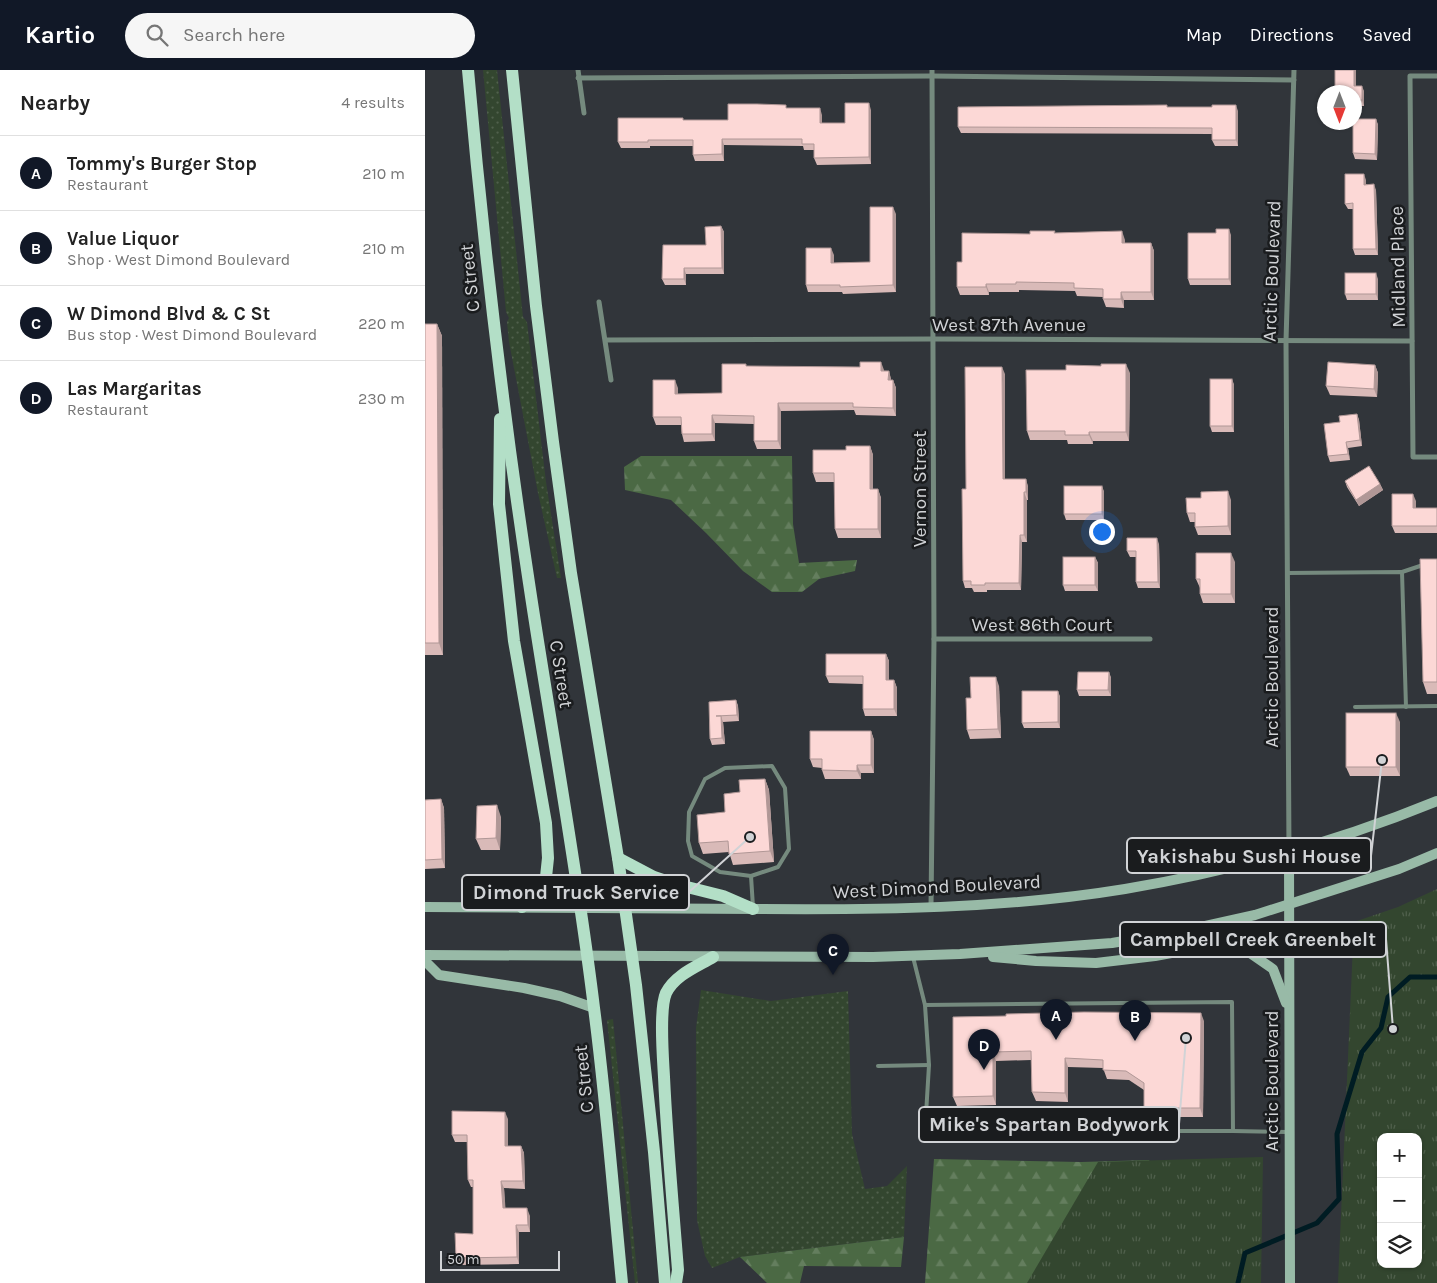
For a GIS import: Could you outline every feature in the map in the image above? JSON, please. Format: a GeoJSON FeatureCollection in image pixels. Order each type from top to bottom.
{"type":"FeatureCollection","features":[{"type":"Feature","properties":{"kind":"main road","name":"C Street"},"geometry":{"type":"LineString","coordinates":[[467,70],[490,296],[500,374],[529,582],[581,908],[594,1008],[622,1283]]}},
{"type":"Feature","properties":{"kind":"main road","name":"C Street"},"geometry":{"type":"LineString","coordinates":[[512,70],[534,287],[553,442],[573,583],[632,956],[665,1283]]}},
{"type":"Feature","properties":{"kind":"main road"},"geometry":{"type":"LineString","coordinates":[[500,374],[499,504],[514,641],[546,823],[549,858],[546,877],[522,907]]}},
{"type":"Feature","properties":{"kind":"main road","name":"West Dimond Boulevard"},"geometry":{"type":"LineString","coordinates":[[425,907],[872,910],[1021,902],[1124,889],[1210,872],[1289,852],[1383,823],[1437,801]]}},
{"type":"Feature","properties":{"kind":"main road","name":"Arctic Boulevard"},"geometry":{"type":"LineString","coordinates":[[1289,852],[1290,1280]]}},
{"type":"Feature","properties":{"kind":"main road"},"geometry":{"type":"LineString","coordinates":[[425,955],[839,958],[960,954],[1112,943],[1183,931],[1255,915],[1399,869],[1437,853]]}},
{"type":"Feature","properties":{"kind":"main road"},"geometry":{"type":"LineString","coordinates":[[618,858],[654,877],[723,896],[753,909]]}},
{"type":"Feature","properties":{"kind":"main road"},"geometry":{"type":"LineString","coordinates":[[960,954],[1036,961],[1096,963],[1193,949],[1226,947],[1247,951],[1273,969],[1289,1011]]}},
{"type":"Feature","properties":{"kind":"main road"},"geometry":{"type":"LineString","coordinates":[[676,1283],[678,1270],[667,1143],[662,1048],[664,1002],[666,994],[675,979],[713,956]]}},
{"type":"Feature","properties":{"kind":"main road"},"geometry":{"type":"LineString","coordinates":[[425,960],[439,975],[524,988],[560,996],[594,1008]]}},
{"type":"Feature","properties":{"kind":"street"},"geometry":{"type":"LineString","coordinates":[[578,70],[584,113]]}},
{"type":"Feature","properties":{"kind":"street","name":"Arctic Boulevard"},"geometry":{"type":"LineString","coordinates":[[1289,852],[1286,340],[1294,70]]}},
{"type":"Feature","properties":{"kind":"street"},"geometry":{"type":"LineString","coordinates":[[578,78],[932,73],[1294,80]]}},
{"type":"Feature","properties":{"kind":"street","name":"Vernon Street"},"geometry":{"type":"LineString","coordinates":[[931,908],[934,639],[932,73]]}},
{"type":"Feature","properties":{"kind":"street","name":"Midland Place"},"geometry":{"type":"LineString","coordinates":[[1437,76],[1410,76],[1413,457],[1437,457]]}},
{"type":"Feature","properties":{"kind":"street"},"geometry":{"type":"LineString","coordinates":[[599,302],[611,380]]}},
{"type":"Feature","properties":{"kind":"street","name":"West 87th Avenue"},"geometry":{"type":"LineString","coordinates":[[606,340],[1412,341]]}},
{"type":"Feature","properties":{"kind":"street","name":"West 86th Court"},"geometry":{"type":"LineString","coordinates":[[934,639],[1150,639]]}},
{"type":"Feature","properties":{"kind":"lane"},"geometry":{"type":"LineString","coordinates":[[1287,573],[1402,572],[1422,565],[1429,565]]}},
{"type":"Feature","properties":{"kind":"lane"},"geometry":{"type":"LineString","coordinates":[[1402,572],[1406,707]]}},
{"type":"Feature","properties":{"kind":"lane"},"geometry":{"type":"LineString","coordinates":[[1355,707],[1437,706]]}},
{"type":"Feature","properties":{"kind":"lane"},"geometry":{"type":"LineString","coordinates":[[772,766],[785,788],[789,849],[778,867],[751,876],[720,872],[692,856],[688,841],[689,812],[705,779],[725,768],[772,766]]}},
{"type":"Feature","properties":{"kind":"lane"},"geometry":{"type":"LineString","coordinates":[[751,876],[753,909]]}},
{"type":"Feature","properties":{"kind":"lane"},"geometry":{"type":"LineString","coordinates":[[913,956],[925,1005],[929,1066],[925,1131],[1289,1132]]}},
{"type":"Feature","properties":{"kind":"lane"},"geometry":{"type":"LineString","coordinates":[[925,1005],[1232,1002],[1233,1131]]}},
{"type":"Feature","properties":{"kind":"lane"},"geometry":{"type":"LineString","coordinates":[[878,1066],[929,1066]]}},
{"type":"Feature","properties":{"kind":"green space"},"geometry":{"type":"Polygon","coordinates":[[[483,70],[497,70],[523,317],[527,322],[546,482],[561,578],[557,578],[538,493],[509,342],[507,322],[509,318],[506,312],[483,70]]]}},
{"type":"Feature","properties":{"kind":"green space"},"geometry":{"type":"Polygon","coordinates":[[[641,456],[792,456],[793,524],[799,563],[857,560],[855,571],[819,579],[802,592],[772,592],[743,571],[671,500],[625,490],[624,467],[641,456]]]}},
{"type":"Feature","properties":{"kind":"green space"},"geometry":{"type":"Polygon","coordinates":[[[1437,889],[1437,1283],[1338,1283],[1354,922],[1398,907],[1437,889]]]}},
{"type":"Feature","properties":{"kind":"green space"},"geometry":{"type":"Polygon","coordinates":[[[701,990],[771,1001],[848,991],[852,1134],[865,1189],[887,1186],[907,1166],[904,1237],[740,1257],[712,1268],[705,1256],[697,1220],[696,1028],[701,990]]]}},
{"type":"Feature","properties":{"kind":"green space"},"geometry":{"type":"Polygon","coordinates":[[[613,1019],[638,1283],[635,1283],[607,1020],[613,1019]]]}},
{"type":"Feature","properties":{"kind":"green space"},"geometry":{"type":"Polygon","coordinates":[[[1263,1157],[1261,1283],[1027,1283],[1098,1162],[1263,1157]]]}},
{"type":"Feature","properties":{"kind":"green space"},"geometry":{"type":"Polygon","coordinates":[[[934,1159],[1081,1162],[1149,1160],[1220,1283],[925,1283],[934,1159]]]}},
{"type":"Feature","properties":{"kind":"green space"},"geometry":{"type":"Polygon","coordinates":[[[904,1237],[901,1267],[804,1266],[800,1283],[767,1283],[740,1257],[904,1237]]]}},
{"type":"Feature","properties":{"kind":"building"},"geometry":{"type":"Polygon","coordinates":[[[1335,70],[1354,70],[1354,85],[1335,85],[1335,70]]]}},
{"type":"Feature","properties":{"kind":"building"},"geometry":{"type":"Polygon","coordinates":[[[845,103],[869,103],[869,157],[814,158],[814,144],[802,144],[802,139],[722,139],[722,154],[693,155],[693,140],[618,142],[618,118],[728,120],[728,104],[757,104],[786,105],[786,108],[820,108],[820,123],[845,123],[845,103]]]}},
{"type":"Feature","properties":{"kind":"building"},"geometry":{"type":"Polygon","coordinates":[[[1167,105],[1167,107],[1212,107],[1212,105],[1236,105],[1236,140],[1212,140],[1212,128],[958,127],[958,107],[1167,105]]]}},
{"type":"Feature","properties":{"kind":"building"},"geometry":{"type":"Polygon","coordinates":[[[1362,119],[1376,119],[1375,154],[1353,153],[1353,130],[1362,130],[1362,119]]]}},
{"type":"Feature","properties":{"kind":"building"},"geometry":{"type":"Polygon","coordinates":[[[1345,174],[1364,174],[1364,185],[1374,184],[1376,249],[1353,249],[1353,203],[1345,204],[1345,174]]]}},
{"type":"Feature","properties":{"kind":"building"},"geometry":{"type":"Polygon","coordinates":[[[870,207],[893,207],[893,285],[840,287],[840,285],[806,285],[806,248],[831,248],[831,263],[870,262],[870,207]]]}},
{"type":"Feature","properties":{"kind":"building"},"geometry":{"type":"Polygon","coordinates":[[[721,226],[722,268],[684,268],[684,279],[662,279],[663,245],[706,245],[705,227],[721,226]]]}},
{"type":"Feature","properties":{"kind":"building"},"geometry":{"type":"Polygon","coordinates":[[[1216,229],[1229,229],[1229,279],[1188,279],[1188,233],[1216,233],[1216,229]]]}},
{"type":"Feature","properties":{"kind":"building"},"geometry":{"type":"Polygon","coordinates":[[[1030,231],[1055,231],[1054,233],[1122,231],[1122,243],[1151,243],[1151,292],[1121,292],[1121,299],[1103,299],[1103,289],[1074,288],[1074,283],[1016,282],[1016,284],[986,284],[986,287],[957,287],[957,262],[962,262],[962,233],[1030,234],[1030,231]]]}},
{"type":"Feature","properties":{"kind":"building"},"geometry":{"type":"Polygon","coordinates":[[[1345,273],[1376,273],[1376,294],[1345,294],[1345,273]]]}},
{"type":"Feature","properties":{"kind":"building"},"geometry":{"type":"Polygon","coordinates":[[[425,324],[437,324],[439,643],[425,643],[425,324]]]}},
{"type":"Feature","properties":{"kind":"building"},"geometry":{"type":"Polygon","coordinates":[[[860,362],[881,362],[881,371],[889,371],[888,380],[893,380],[893,408],[853,407],[853,403],[778,403],[778,441],[754,441],[754,416],[712,415],[712,434],[682,434],[681,417],[653,417],[653,380],[675,380],[675,394],[722,393],[722,364],[860,367],[860,362]]]}},
{"type":"Feature","properties":{"kind":"building"},"geometry":{"type":"Polygon","coordinates":[[[1328,362],[1375,365],[1374,389],[1326,386],[1328,362]]]}},
{"type":"Feature","properties":{"kind":"building"},"geometry":{"type":"Polygon","coordinates":[[[1101,364],[1126,364],[1126,432],[1089,432],[1089,435],[1065,435],[1065,431],[1027,431],[1026,370],[1066,370],[1066,365],[1101,366],[1101,364]]]}},
{"type":"Feature","properties":{"kind":"building"},"geometry":{"type":"Polygon","coordinates":[[[965,367],[1002,367],[1003,479],[1026,479],[1026,492],[1024,492],[1024,535],[1020,535],[1019,583],[971,585],[971,581],[963,581],[962,489],[966,489],[965,367]]]}},
{"type":"Feature","properties":{"kind":"building"},"geometry":{"type":"Polygon","coordinates":[[[1210,379],[1232,379],[1232,426],[1210,426],[1210,379]]]}},
{"type":"Feature","properties":{"kind":"building"},"geometry":{"type":"Polygon","coordinates":[[[1357,414],[1360,440],[1346,442],[1348,454],[1328,456],[1324,424],[1340,422],[1339,416],[1357,414]]]}},
{"type":"Feature","properties":{"kind":"building"},"geometry":{"type":"Polygon","coordinates":[[[846,446],[870,446],[870,489],[878,489],[878,529],[835,529],[834,473],[813,473],[813,450],[846,450],[846,446]]]}},
{"type":"Feature","properties":{"kind":"building"},"geometry":{"type":"Polygon","coordinates":[[[1369,466],[1380,484],[1356,500],[1345,481],[1369,466]]]}},
{"type":"Feature","properties":{"kind":"building"},"geometry":{"type":"Polygon","coordinates":[[[1064,486],[1102,486],[1102,514],[1064,514],[1064,486]]]}},
{"type":"Feature","properties":{"kind":"building"},"geometry":{"type":"Polygon","coordinates":[[[1228,491],[1228,526],[1195,527],[1195,513],[1187,513],[1186,498],[1201,498],[1201,492],[1228,491]]]}},
{"type":"Feature","properties":{"kind":"building"},"geometry":{"type":"Polygon","coordinates":[[[1392,494],[1413,494],[1413,508],[1437,508],[1437,526],[1392,526],[1392,494]]]}},
{"type":"Feature","properties":{"kind":"building"},"geometry":{"type":"Polygon","coordinates":[[[1127,538],[1157,538],[1158,582],[1136,582],[1136,551],[1127,551],[1127,538]]]}},
{"type":"Feature","properties":{"kind":"building"},"geometry":{"type":"Polygon","coordinates":[[[1196,553],[1231,553],[1231,594],[1200,594],[1200,579],[1196,579],[1196,553]]]}},
{"type":"Feature","properties":{"kind":"building"},"geometry":{"type":"Polygon","coordinates":[[[1063,557],[1095,557],[1095,585],[1063,585],[1063,557]]]}},
{"type":"Feature","properties":{"kind":"building"},"geometry":{"type":"Polygon","coordinates":[[[1420,559],[1437,559],[1437,682],[1423,682],[1420,559]]]}},
{"type":"Feature","properties":{"kind":"building"},"geometry":{"type":"Polygon","coordinates":[[[826,654],[886,654],[886,680],[894,680],[894,709],[863,709],[863,676],[826,676],[826,654]]]}},
{"type":"Feature","properties":{"kind":"building"},"geometry":{"type":"Polygon","coordinates":[[[1078,672],[1109,672],[1108,690],[1077,690],[1078,672]]]}},
{"type":"Feature","properties":{"kind":"building"},"geometry":{"type":"Polygon","coordinates":[[[970,677],[996,677],[998,729],[967,730],[966,698],[971,698],[970,677]]]}},
{"type":"Feature","properties":{"kind":"building"},"geometry":{"type":"Polygon","coordinates":[[[1022,691],[1058,691],[1058,722],[1022,723],[1022,691]]]}},
{"type":"Feature","properties":{"kind":"building"},"geometry":{"type":"Polygon","coordinates":[[[736,700],[737,715],[716,716],[721,716],[722,738],[710,739],[709,702],[736,700]]]}},
{"type":"Feature","properties":{"kind":"building"},"geometry":{"type":"Polygon","coordinates":[[[1346,713],[1396,713],[1396,767],[1346,767],[1346,713]]]}},
{"type":"Feature","properties":{"kind":"building"},"geometry":{"type":"Polygon","coordinates":[[[810,731],[871,731],[871,765],[857,765],[857,771],[822,770],[822,759],[810,759],[810,731]]]}},
{"type":"Feature","properties":{"kind":"building"},"geometry":{"type":"Polygon","coordinates":[[[765,779],[770,851],[729,854],[728,841],[699,843],[697,815],[725,812],[724,794],[740,792],[739,780],[765,779]]]}},
{"type":"Feature","properties":{"kind":"building"},"geometry":{"type":"Polygon","coordinates":[[[441,799],[442,859],[425,860],[425,800],[441,799]]]}},
{"type":"Feature","properties":{"kind":"building"},"geometry":{"type":"Polygon","coordinates":[[[497,805],[496,838],[476,839],[477,806],[497,805]]]}},
{"type":"Feature","properties":{"kind":"building"},"geometry":{"type":"Polygon","coordinates":[[[1084,1012],[1201,1013],[1200,1108],[1144,1108],[1144,1083],[1126,1071],[1103,1070],[1103,1060],[1065,1058],[1065,1093],[1032,1092],[1031,1051],[993,1052],[993,1096],[953,1097],[953,1017],[1084,1012]]]}},
{"type":"Feature","properties":{"kind":"building"},"geometry":{"type":"Polygon","coordinates":[[[452,1111],[505,1112],[505,1146],[521,1146],[523,1181],[501,1181],[503,1208],[527,1208],[528,1225],[516,1225],[517,1257],[456,1258],[455,1233],[473,1234],[473,1180],[468,1180],[467,1135],[452,1135],[452,1111]]]}},
{"type":"Feature","properties":{"kind":"waterway"},"geometry":{"type":"LineString","coordinates":[[1238,1283],[1245,1253],[1317,1223],[1339,1199],[1337,1134],[1362,1052],[1381,1028],[1388,997],[1410,977],[1437,977]]}},
{"type":"Feature","properties":{"kind":"place","name":"Yakishabu Sushi House"},"geometry":{"type":"Point","coordinates":[1382,760]}},
{"type":"Feature","properties":{"kind":"place","name":"Dimond Truck Service"},"geometry":{"type":"Point","coordinates":[750,837]}},
{"type":"Feature","properties":{"kind":"place","name":"W Dimond Blvd & C St"},"geometry":{"type":"Point","coordinates":[833,975]}},
{"type":"Feature","properties":{"kind":"place","name":"Campbell Creek Greenbelt"},"geometry":{"type":"Point","coordinates":[1393,1029]}},
{"type":"Feature","properties":{"kind":"place","name":"Mike's Spartan Bodywork"},"geometry":{"type":"Point","coordinates":[1186,1038]}},
{"type":"Feature","properties":{"kind":"place","name":"Tommy's Burger Stop"},"geometry":{"type":"Point","coordinates":[1056,1040]}},
{"type":"Feature","properties":{"kind":"place","name":"Value Liquor"},"geometry":{"type":"Point","coordinates":[1135,1041]}},
{"type":"Feature","properties":{"kind":"place","name":"Las Margaritas"},"geometry":{"type":"Point","coordinates":[984,1070]}}]}
